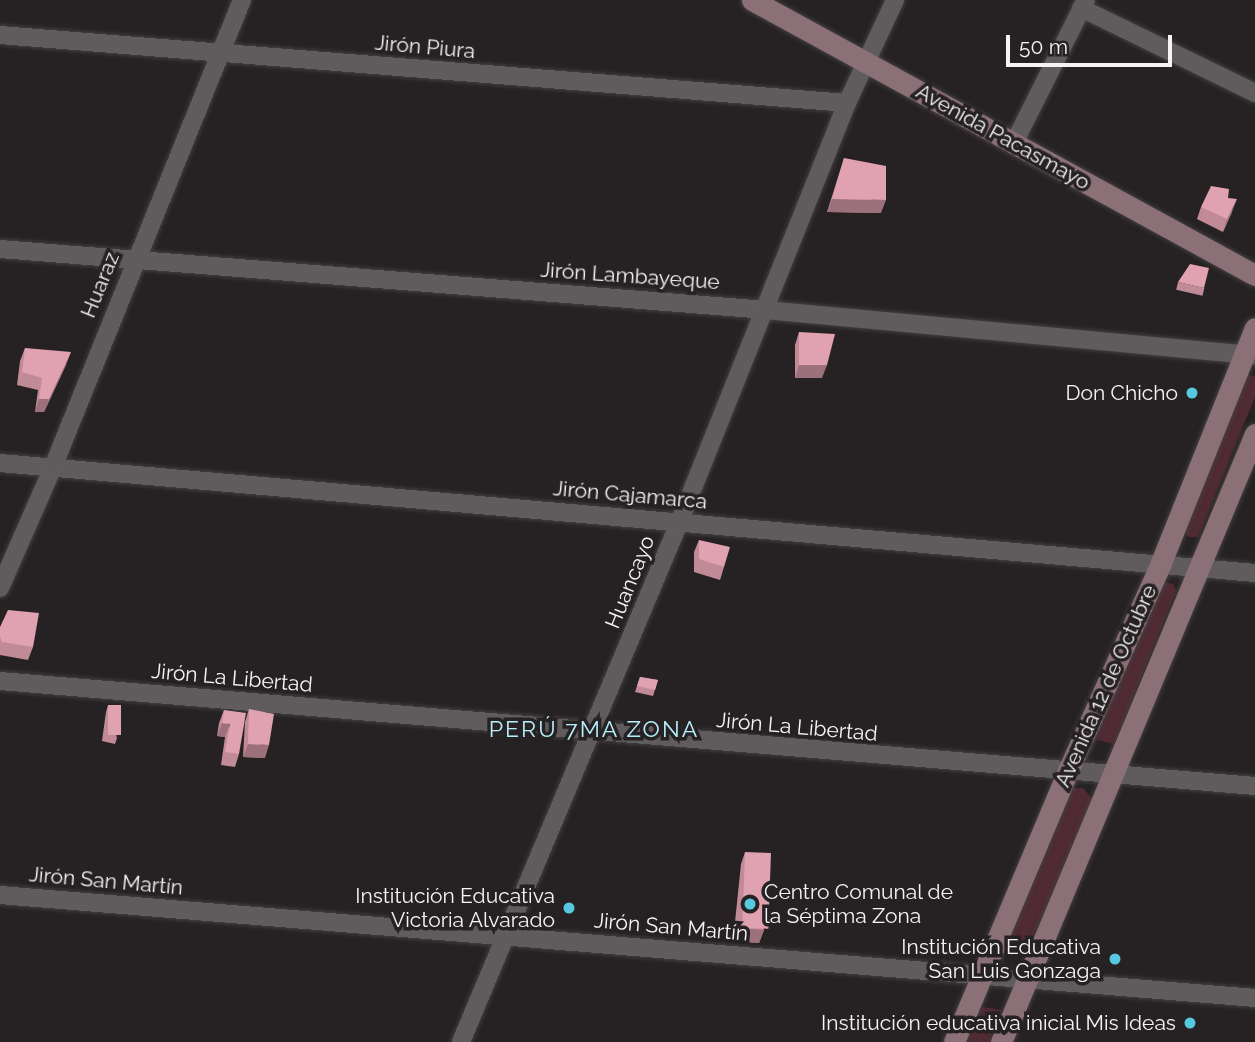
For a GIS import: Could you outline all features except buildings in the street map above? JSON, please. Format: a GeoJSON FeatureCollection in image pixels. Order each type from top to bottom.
{"type":"FeatureCollection","features":[{"type":"Feature","properties":{"kind":"main road","name":"Avenida Pacasmayo"},"geometry":{"type":"LineString","coordinates":[[752,0],[1255,275]]}},
{"type":"Feature","properties":{"kind":"main road","name":"Avenida 12 de Octubre"},"geometry":{"type":"LineString","coordinates":[[954,1042],[1068,771],[1160,565],[1249,355],[1255,328]]}},
{"type":"Feature","properties":{"kind":"main road","name":"Avenida 12 de Octubre"},"geometry":{"type":"LineString","coordinates":[[1001,1042],[1202,568],[1255,434]]}},
{"type":"Feature","properties":{"kind":"street","name":"Huaraz"},"geometry":{"type":"LineString","coordinates":[[0,587],[53,467],[134,261],[242,0]]}},
{"type":"Feature","properties":{"kind":"street","name":"Huancayo"},"geometry":{"type":"LineString","coordinates":[[461,1042],[679,523],[847,103],[895,0]]}},
{"type":"Feature","properties":{"kind":"street"},"geometry":{"type":"LineString","coordinates":[[1013,145],[1083,4],[1255,93]]}},
{"type":"Feature","properties":{"kind":"street","name":"Jirón Piura"},"geometry":{"type":"LineString","coordinates":[[0,35],[847,103]]}},
{"type":"Feature","properties":{"kind":"street","name":"Jirón Lambayeque"},"geometry":{"type":"LineString","coordinates":[[0,249],[766,310],[1249,355]]}},
{"type":"Feature","properties":{"kind":"street","name":"Jirón Cajamarca"},"geometry":{"type":"LineString","coordinates":[[0,463],[1255,573]]}},
{"type":"Feature","properties":{"kind":"street","name":"Jirón La Libertad"},"geometry":{"type":"LineString","coordinates":[[0,681],[1255,786]]}},
{"type":"Feature","properties":{"kind":"street","name":"Jirón San Martín"},"geometry":{"type":"LineString","coordinates":[[0,895],[1255,998]]}},
{"type":"Feature","properties":{"kind":"shaded area"},"geometry":{"type":"Polygon","coordinates":[[[1248,375],[1255,376],[1255,397],[1198,537],[1189,537],[1182,530],[1248,375]]]}},
{"type":"Feature","properties":{"kind":"shaded area"},"geometry":{"type":"Polygon","coordinates":[[[1159,583],[1174,585],[1176,591],[1114,744],[1097,740],[1096,732],[1159,583]]]}},
{"type":"Feature","properties":{"kind":"shaded area"},"geometry":{"type":"Polygon","coordinates":[[[1073,788],[1083,788],[1092,799],[1027,951],[1018,953],[1007,946],[1073,788]]]}},
{"type":"Feature","properties":{"kind":"shaded area"},"geometry":{"type":"Polygon","coordinates":[[[982,1007],[1002,1010],[989,1042],[967,1042],[982,1007]]]}},
{"type":"Feature","properties":{"kind":"place","name":"Don Chicho"},"geometry":{"type":"Point","coordinates":[1192,393]}},
{"type":"Feature","properties":{"kind":"place","name":"Centro Comunal de la Séptima Zona"},"geometry":{"type":"Point","coordinates":[750,904]}},
{"type":"Feature","properties":{"kind":"place","name":"Institución Educativa Victoria Alvarado"},"geometry":{"type":"Point","coordinates":[569,908]}},
{"type":"Feature","properties":{"kind":"place","name":"Institución Educativa San Luis Gonzaga"},"geometry":{"type":"Point","coordinates":[1115,959]}},
{"type":"Feature","properties":{"kind":"place","name":"Institución educativa inicial Mis Ideas"},"geometry":{"type":"Point","coordinates":[1190,1023]}},
{"type":"Feature","properties":{"kind":"district","name":"PERÚ 7MA ZONA"},"geometry":{"type":"Point","coordinates":[594,729]}}]}
